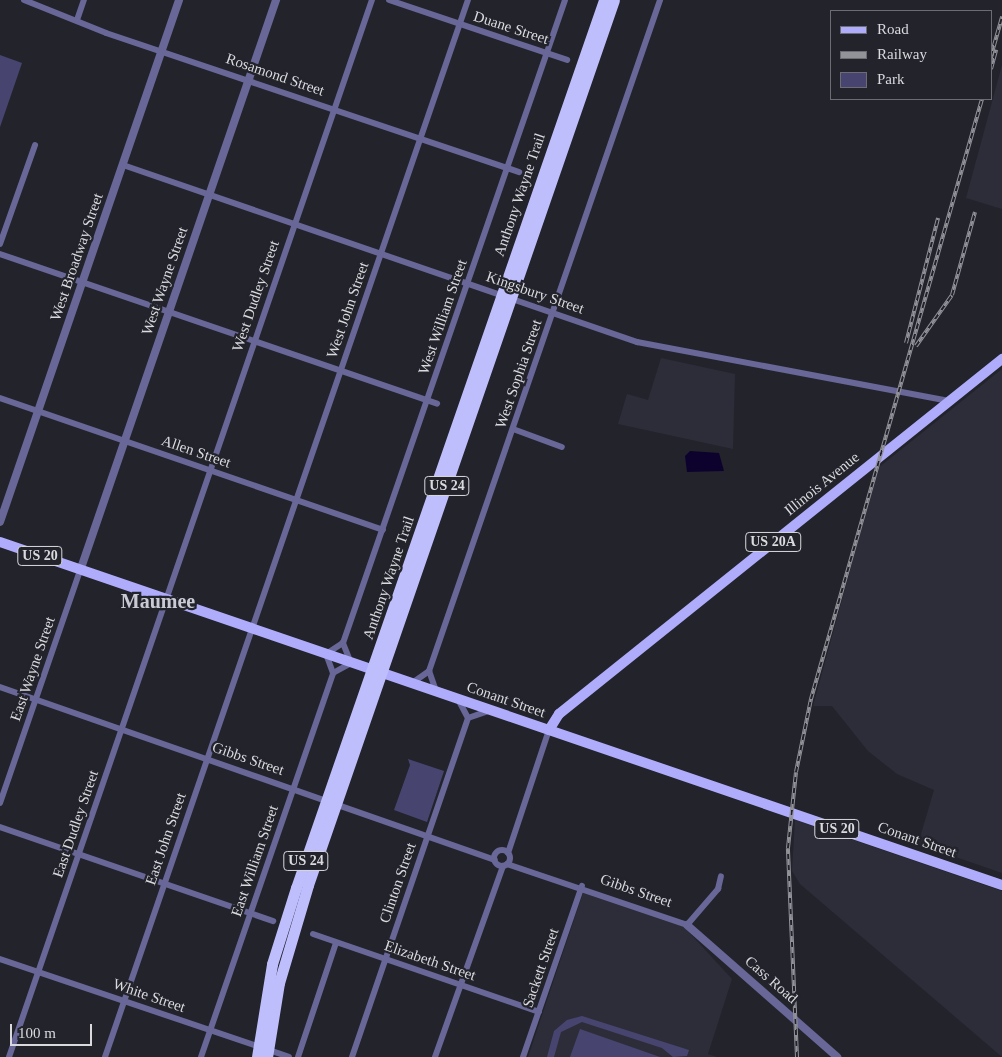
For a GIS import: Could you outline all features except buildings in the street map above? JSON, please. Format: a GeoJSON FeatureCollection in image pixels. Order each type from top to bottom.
{"type":"FeatureCollection","features":[{"type":"Feature","properties":{"kind":"highway","name":"Anthony Wayne Trail"},"geometry":{"type":"LineString","coordinates":[[507,297],[604,0]]}},
{"type":"Feature","properties":{"kind":"highway","name":"Anthony Wayne Trail"},"geometry":{"type":"LineString","coordinates":[[263,1053],[272,964],[378,672],[507,297],[614,0]]}},
{"type":"Feature","properties":{"kind":"main road","name":"Illinois Avenue"},"geometry":{"type":"LineString","coordinates":[[549,730],[559,714],[1002,359]]}},
{"type":"Feature","properties":{"kind":"main road","name":"Conant Street"},"geometry":{"type":"LineString","coordinates":[[0,542],[410,684],[1002,884]]}},
{"type":"Feature","properties":{"kind":"street"},"geometry":{"type":"LineString","coordinates":[[77,20],[84,0]]}},
{"type":"Feature","properties":{"kind":"street","name":"West Broadway Street"},"geometry":{"type":"LineString","coordinates":[[0,522],[179,0]]}},
{"type":"Feature","properties":{"kind":"street","name":"West Wayne Street"},"geometry":{"type":"LineString","coordinates":[[80,571],[276,0]]}},
{"type":"Feature","properties":{"kind":"street","name":"West Dudley Street"},"geometry":{"type":"LineString","coordinates":[[165,599],[372,0]]}},
{"type":"Feature","properties":{"kind":"street","name":"Duane Street"},"geometry":{"type":"LineString","coordinates":[[389,0],[567,60]]}},
{"type":"Feature","properties":{"kind":"street","name":"West John Street"},"geometry":{"type":"LineString","coordinates":[[252,629],[468,0]]}},
{"type":"Feature","properties":{"kind":"street","name":"West William Street"},"geometry":{"type":"LineString","coordinates":[[343,643],[565,0]]}},
{"type":"Feature","properties":{"kind":"street","name":"West Sophia Street"},"geometry":{"type":"LineString","coordinates":[[429,671],[660,0]]}},
{"type":"Feature","properties":{"kind":"street","name":"Rosamond Street"},"geometry":{"type":"LineString","coordinates":[[24,1],[519,172]]}},
{"type":"Feature","properties":{"kind":"street"},"geometry":{"type":"LineString","coordinates":[[0,244],[34,145]]}},
{"type":"Feature","properties":{"kind":"street","name":"Kingsbury Street"},"geometry":{"type":"LineString","coordinates":[[123,165],[637,342],[950,401]]}},
{"type":"Feature","properties":{"kind":"street"},"geometry":{"type":"LineString","coordinates":[[0,254],[437,404]]}},
{"type":"Feature","properties":{"kind":"street","name":"Allen Street"},"geometry":{"type":"LineString","coordinates":[[0,398],[383,530]]}},
{"type":"Feature","properties":{"kind":"street"},"geometry":{"type":"LineString","coordinates":[[513,429],[562,448]]}},
{"type":"Feature","properties":{"kind":"street","name":"East Wayne Street"},"geometry":{"type":"LineString","coordinates":[[0,803],[80,571]]}},
{"type":"Feature","properties":{"kind":"street","name":"East Dudley Street"},"geometry":{"type":"LineString","coordinates":[[9,1057],[165,599]]}},
{"type":"Feature","properties":{"kind":"street","name":"East John Street"},"geometry":{"type":"LineString","coordinates":[[105,1057],[252,629]]}},
{"type":"Feature","properties":{"kind":"street"},"geometry":{"type":"LineString","coordinates":[[343,643],[351,663],[333,673],[326,654],[343,643]]}},
{"type":"Feature","properties":{"kind":"street"},"geometry":{"type":"LineString","coordinates":[[410,684],[429,671],[436,692]]}},
{"type":"Feature","properties":{"kind":"street","name":"East William Street"},"geometry":{"type":"LineString","coordinates":[[201,1057],[333,673]]}},
{"type":"Feature","properties":{"kind":"street","name":"Gibbs Street"},"geometry":{"type":"LineString","coordinates":[[0,687],[503,858],[687,925]]}},
{"type":"Feature","properties":{"kind":"street"},"geometry":{"type":"LineString","coordinates":[[458,699],[468,718],[489,710]]}},
{"type":"Feature","properties":{"kind":"street","name":"Clinton Street"},"geometry":{"type":"LineString","coordinates":[[352,1057],[468,718]]}},
{"type":"Feature","properties":{"kind":"street"},"geometry":{"type":"LineString","coordinates":[[435,1057],[549,730]]}},
{"type":"Feature","properties":{"kind":"street"},"geometry":{"type":"LineString","coordinates":[[0,827],[273,921]]}},
{"type":"Feature","properties":{"kind":"street"},"geometry":{"type":"LineString","coordinates":[[687,925],[718,889],[721,876]]}},
{"type":"Feature","properties":{"kind":"street","name":"Sackett Street"},"geometry":{"type":"LineString","coordinates":[[523,1057],[582,886]]}},
{"type":"Feature","properties":{"kind":"street","name":"Cass Road"},"geometry":{"type":"LineString","coordinates":[[687,925],[837,1057]]}},
{"type":"Feature","properties":{"kind":"street","name":"Elizabeth Street"},"geometry":{"type":"LineString","coordinates":[[313,934],[539,1012]]}},
{"type":"Feature","properties":{"kind":"street"},"geometry":{"type":"LineString","coordinates":[[298,1057],[336,943]]}},
{"type":"Feature","properties":{"kind":"street","name":"White Street"},"geometry":{"type":"LineString","coordinates":[[0,959],[210,1030],[263,1053],[289,1057]]}},
{"type":"Feature","properties":{"kind":"shaded area"},"geometry":{"type":"Polygon","coordinates":[[[1002,65],[1002,209],[966,198],[1002,65]]]}},
{"type":"Feature","properties":{"kind":"shaded area"},"geometry":{"type":"Polygon","coordinates":[[[661,358],[735,374],[733,449],[618,424],[627,394],[648,400],[661,358]]]}},
{"type":"Feature","properties":{"kind":"shaded area"},"geometry":{"type":"Polygon","coordinates":[[[1002,369],[1002,873],[918,844],[934,790],[897,774],[868,751],[832,706],[813,706],[878,468],[1002,369]]]}},
{"type":"Feature","properties":{"kind":"shaded area"},"geometry":{"type":"Polygon","coordinates":[[[690,451],[719,453],[724,471],[687,472],[685,456],[690,451]]]}},
{"type":"Feature","properties":{"kind":"shaded area"},"geometry":{"type":"Polygon","coordinates":[[[795,820],[1002,891],[1002,1057],[800,884],[792,871],[795,820]]]}},
{"type":"Feature","properties":{"kind":"shaded area"},"geometry":{"type":"Polygon","coordinates":[[[583,893],[684,927],[732,979],[708,1054],[717,1057],[528,1057],[583,893]]]}},
{"type":"Feature","properties":{"kind":"green space"},"geometry":{"type":"Polygon","coordinates":[[[0,55],[22,63],[0,127],[0,55]]]}},
{"type":"Feature","properties":{"kind":"green space"},"geometry":{"type":"Polygon","coordinates":[[[408,759],[444,771],[427,822],[394,810],[410,765],[408,759]]]}},
{"type":"Feature","properties":{"kind":"green space"},"geometry":{"type":"Polygon","coordinates":[[[582,1016],[689,1050],[687,1056],[673,1057],[662,1048],[582,1022],[561,1032],[554,1057],[547,1057],[554,1031],[567,1020],[582,1016]]]}},
{"type":"Feature","properties":{"kind":"green space"},"geometry":{"type":"Polygon","coordinates":[[[580,1029],[660,1057],[570,1057],[580,1029]]]}},
{"type":"Feature","properties":{"kind":"railway"},"geometry":{"type":"LineString","coordinates":[[992,52],[1002,17]]}},
{"type":"Feature","properties":{"kind":"railway"},"geometry":{"type":"LineString","coordinates":[[992,65],[996,50]]}},
{"type":"Feature","properties":{"kind":"railway"},"geometry":{"type":"LineString","coordinates":[[797,1057],[788,848],[796,772],[811,699],[982,100]]}},
{"type":"Feature","properties":{"kind":"railway"},"geometry":{"type":"LineString","coordinates":[[916,346],[952,295],[975,212]]}},
{"type":"Feature","properties":{"kind":"railway"},"geometry":{"type":"LineString","coordinates":[[906,343],[938,218]]}},
{"type":"Feature","properties":{"kind":"district","name":"Maumee"},"geometry":{"type":"Point","coordinates":[158,601]}}]}
